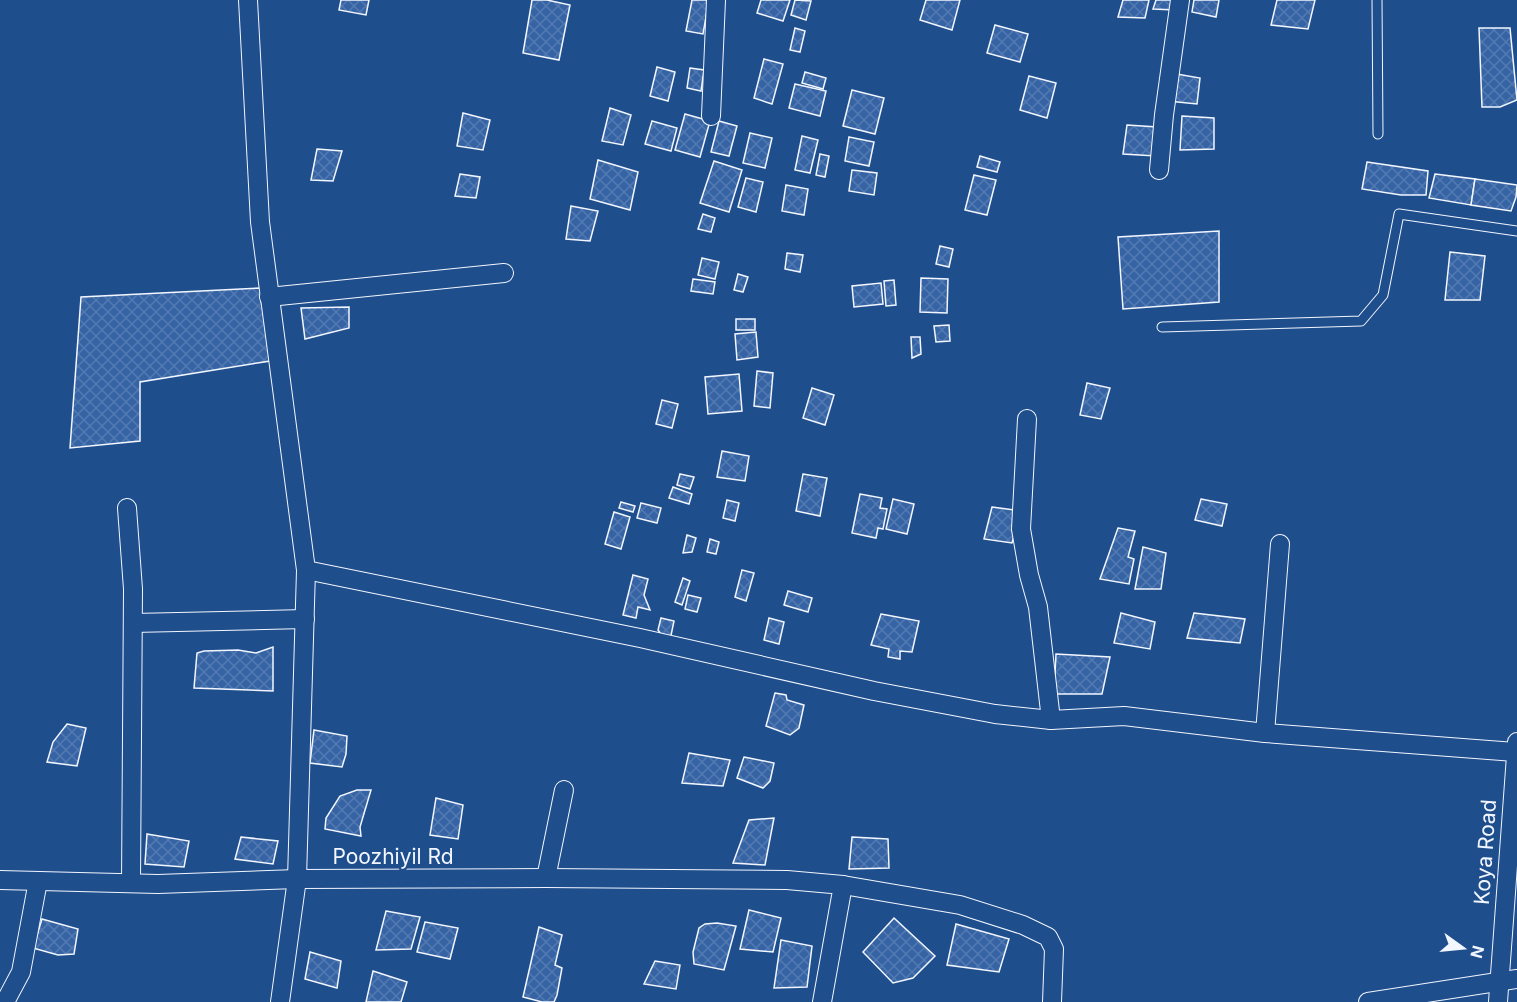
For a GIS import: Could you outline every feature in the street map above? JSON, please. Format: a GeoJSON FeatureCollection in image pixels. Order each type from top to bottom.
{"type":"FeatureCollection","features":[{"type":"Feature","properties":{"kind":"street"},"geometry":{"type":"LineString","coordinates":[[248,0],[260,222],[306,570],[297,879],[280,1002]]}},
{"type":"Feature","properties":{"kind":"street"},"geometry":{"type":"LineString","coordinates":[[711,116],[716,0]]}},
{"type":"Feature","properties":{"kind":"street"},"geometry":{"type":"LineString","coordinates":[[1159,170],[1180,0]]}},
{"type":"Feature","properties":{"kind":"street"},"geometry":{"type":"LineString","coordinates":[[270,297],[504,273]]}},
{"type":"Feature","properties":{"kind":"street"},"geometry":{"type":"LineString","coordinates":[[1027,419],[1022,529],[1029,575],[1038,607],[1051,720]]}},
{"type":"Feature","properties":{"kind":"street"},"geometry":{"type":"LineString","coordinates":[[127,508],[133,590],[131,883]]}},
{"type":"Feature","properties":{"kind":"street"},"geometry":{"type":"LineString","coordinates":[[1265,733],[1280,544]]}},
{"type":"Feature","properties":{"kind":"street"},"geometry":{"type":"LineString","coordinates":[[306,570],[640,638],[874,691],[995,714],[1051,720],[1124,716],[1265,733],[1516,755]]}},
{"type":"Feature","properties":{"kind":"street"},"geometry":{"type":"LineString","coordinates":[[133,623],[305,619]]}},
{"type":"Feature","properties":{"kind":"street","name":"Koya Road"},"geometry":{"type":"LineString","coordinates":[[1498,1002],[1508,980],[1516,755]]}},
{"type":"Feature","properties":{"kind":"street"},"geometry":{"type":"LineString","coordinates":[[546,878],[564,790]]}},
{"type":"Feature","properties":{"kind":"street","name":"Poozhiyil Rd"},"geometry":{"type":"LineString","coordinates":[[0,880],[131,883],[297,879],[546,878],[787,880],[843,885],[960,905],[1023,925],[1048,938],[1054,949],[1052,1002]]}},
{"type":"Feature","properties":{"kind":"street"},"geometry":{"type":"LineString","coordinates":[[5,1002],[21,972],[38,881]]}},
{"type":"Feature","properties":{"kind":"street"},"geometry":{"type":"LineString","coordinates":[[822,1002],[843,885]]}},
{"type":"Feature","properties":{"kind":"street"},"geometry":{"type":"LineString","coordinates":[[1368,1002],[1508,980]]}},
{"type":"Feature","properties":{"kind":"lane"},"geometry":{"type":"LineString","coordinates":[[1377,0],[1378,134]]}},
{"type":"Feature","properties":{"kind":"lane"},"geometry":{"type":"LineString","coordinates":[[1162,327],[1361,321],[1383,295],[1398,214],[1517,231]]}},
{"type":"Feature","properties":{"kind":"building"},"geometry":{"type":"Polygon","coordinates":[[[341,0],[369,0],[366,15],[339,10],[341,0]]]}},
{"type":"Feature","properties":{"kind":"building"},"geometry":{"type":"Polygon","coordinates":[[[532,0],[547,0],[570,5],[559,60],[523,53],[532,0]]]}},
{"type":"Feature","properties":{"kind":"building"},"geometry":{"type":"Polygon","coordinates":[[[692,0],[709,0],[703,34],[686,31],[692,0]]]}},
{"type":"Feature","properties":{"kind":"building"},"geometry":{"type":"Polygon","coordinates":[[[761,0],[790,0],[783,21],[757,13],[761,0]]]}},
{"type":"Feature","properties":{"kind":"building"},"geometry":{"type":"Polygon","coordinates":[[[795,0],[811,1],[806,20],[791,15],[795,0]]]}},
{"type":"Feature","properties":{"kind":"building"},"geometry":{"type":"Polygon","coordinates":[[[926,0],[960,0],[952,30],[920,20],[926,0]]]}},
{"type":"Feature","properties":{"kind":"building"},"geometry":{"type":"Polygon","coordinates":[[[1123,0],[1149,0],[1145,18],[1118,17],[1123,0]]]}},
{"type":"Feature","properties":{"kind":"building"},"geometry":{"type":"Polygon","coordinates":[[[1156,0],[1176,0],[1175,10],[1153,9],[1156,0]]]}},
{"type":"Feature","properties":{"kind":"building"},"geometry":{"type":"Polygon","coordinates":[[[1194,0],[1219,0],[1216,17],[1192,12],[1194,0]]]}},
{"type":"Feature","properties":{"kind":"building"},"geometry":{"type":"Polygon","coordinates":[[[1277,0],[1315,0],[1308,29],[1271,25],[1277,0]]]}},
{"type":"Feature","properties":{"kind":"building"},"geometry":{"type":"Polygon","coordinates":[[[995,25],[1028,34],[1020,62],[987,53],[995,25]]]}},
{"type":"Feature","properties":{"kind":"building"},"geometry":{"type":"Polygon","coordinates":[[[795,28],[805,31],[800,52],[790,50],[795,28]]]}},
{"type":"Feature","properties":{"kind":"building"},"geometry":{"type":"Polygon","coordinates":[[[1479,28],[1510,28],[1517,100],[1500,107],[1482,107],[1479,28]]]}},
{"type":"Feature","properties":{"kind":"building"},"geometry":{"type":"Polygon","coordinates":[[[764,59],[783,64],[772,104],[754,98],[764,59]]]}},
{"type":"Feature","properties":{"kind":"building"},"geometry":{"type":"Polygon","coordinates":[[[657,67],[675,72],[668,101],[650,96],[657,67]]]}},
{"type":"Feature","properties":{"kind":"building"},"geometry":{"type":"Polygon","coordinates":[[[690,68],[704,70],[701,91],[687,88],[690,68]]]}},
{"type":"Feature","properties":{"kind":"building"},"geometry":{"type":"Polygon","coordinates":[[[805,72],[826,78],[823,89],[802,83],[805,72]]]}},
{"type":"Feature","properties":{"kind":"building"},"geometry":{"type":"Polygon","coordinates":[[[1171,73],[1200,78],[1197,104],[1168,101],[1171,73]]]}},
{"type":"Feature","properties":{"kind":"building"},"geometry":{"type":"Polygon","coordinates":[[[1029,76],[1056,83],[1047,118],[1020,110],[1029,76]]]}},
{"type":"Feature","properties":{"kind":"building"},"geometry":{"type":"Polygon","coordinates":[[[795,84],[826,91],[820,116],[789,108],[795,84]]]}},
{"type":"Feature","properties":{"kind":"building"},"geometry":{"type":"Polygon","coordinates":[[[852,90],[884,98],[875,134],[843,126],[852,90]]]}},
{"type":"Feature","properties":{"kind":"building"},"geometry":{"type":"Polygon","coordinates":[[[610,108],[631,115],[623,145],[602,141],[610,108]]]}},
{"type":"Feature","properties":{"kind":"building"},"geometry":{"type":"Polygon","coordinates":[[[463,113],[490,120],[483,150],[457,146],[463,113]]]}},
{"type":"Feature","properties":{"kind":"building"},"geometry":{"type":"Polygon","coordinates":[[[685,114],[710,121],[700,157],[675,150],[685,114]]]}},
{"type":"Feature","properties":{"kind":"building"},"geometry":{"type":"Polygon","coordinates":[[[1182,116],[1214,118],[1214,149],[1180,150],[1182,116]]]}},
{"type":"Feature","properties":{"kind":"building"},"geometry":{"type":"Polygon","coordinates":[[[652,121],[677,128],[671,151],[645,144],[652,121]]]}},
{"type":"Feature","properties":{"kind":"building"},"geometry":{"type":"Polygon","coordinates":[[[719,121],[737,126],[729,156],[711,152],[719,121]]]}},
{"type":"Feature","properties":{"kind":"building"},"geometry":{"type":"Polygon","coordinates":[[[1127,125],[1157,127],[1156,156],[1123,154],[1127,125]]]}},
{"type":"Feature","properties":{"kind":"building"},"geometry":{"type":"Polygon","coordinates":[[[750,133],[772,138],[765,168],[743,163],[750,133]]]}},
{"type":"Feature","properties":{"kind":"building"},"geometry":{"type":"Polygon","coordinates":[[[802,136],[818,140],[810,173],[795,170],[802,136]]]}},
{"type":"Feature","properties":{"kind":"building"},"geometry":{"type":"Polygon","coordinates":[[[849,137],[874,142],[869,166],[845,161],[849,137]]]}},
{"type":"Feature","properties":{"kind":"building"},"geometry":{"type":"Polygon","coordinates":[[[317,149],[342,151],[333,181],[311,180],[317,149]]]}},
{"type":"Feature","properties":{"kind":"building"},"geometry":{"type":"Polygon","coordinates":[[[820,154],[829,156],[825,177],[816,175],[820,154]]]}},
{"type":"Feature","properties":{"kind":"building"},"geometry":{"type":"Polygon","coordinates":[[[980,156],[1000,162],[997,172],[977,167],[980,156]]]}},
{"type":"Feature","properties":{"kind":"building"},"geometry":{"type":"Polygon","coordinates":[[[598,160],[638,172],[630,210],[590,199],[598,160]]]}},
{"type":"Feature","properties":{"kind":"building"},"geometry":{"type":"Polygon","coordinates":[[[714,161],[742,170],[729,212],[700,203],[714,161]]]}},
{"type":"Feature","properties":{"kind":"building"},"geometry":{"type":"Polygon","coordinates":[[[1367,162],[1428,171],[1426,195],[1401,195],[1362,189],[1367,162]]]}},
{"type":"Feature","properties":{"kind":"building"},"geometry":{"type":"Polygon","coordinates":[[[852,170],[877,173],[874,195],[849,191],[852,170]]]}},
{"type":"Feature","properties":{"kind":"building"},"geometry":{"type":"Polygon","coordinates":[[[460,174],[480,177],[476,198],[455,196],[460,174]]]}},
{"type":"Feature","properties":{"kind":"building"},"geometry":{"type":"Polygon","coordinates":[[[1435,174],[1475,179],[1471,205],[1429,198],[1435,174]]]}},
{"type":"Feature","properties":{"kind":"building"},"geometry":{"type":"Polygon","coordinates":[[[974,175],[996,180],[987,215],[965,210],[974,175]]]}},
{"type":"Feature","properties":{"kind":"building"},"geometry":{"type":"Polygon","coordinates":[[[746,178],[763,182],[756,212],[738,207],[746,178]]]}},
{"type":"Feature","properties":{"kind":"building"},"geometry":{"type":"Polygon","coordinates":[[[1475,179],[1517,185],[1511,211],[1471,205],[1475,179]]]}},
{"type":"Feature","properties":{"kind":"building"},"geometry":{"type":"Polygon","coordinates":[[[786,185],[808,189],[804,215],[782,211],[786,185]]]}},
{"type":"Feature","properties":{"kind":"building"},"geometry":{"type":"Polygon","coordinates":[[[571,206],[598,211],[590,241],[566,239],[571,206]]]}},
{"type":"Feature","properties":{"kind":"building"},"geometry":{"type":"Polygon","coordinates":[[[703,214],[715,218],[711,232],[698,229],[703,214]]]}},
{"type":"Feature","properties":{"kind":"building"},"geometry":{"type":"Polygon","coordinates":[[[1219,231],[1219,302],[1123,309],[1118,237],[1219,231]]]}},
{"type":"Feature","properties":{"kind":"building"},"geometry":{"type":"Polygon","coordinates":[[[940,246],[953,249],[949,267],[936,264],[940,246]]]}},
{"type":"Feature","properties":{"kind":"building"},"geometry":{"type":"Polygon","coordinates":[[[1450,252],[1485,256],[1480,300],[1445,300],[1450,252]]]}},
{"type":"Feature","properties":{"kind":"building"},"geometry":{"type":"Polygon","coordinates":[[[787,253],[803,255],[800,272],[785,269],[787,253]]]}},
{"type":"Feature","properties":{"kind":"building"},"geometry":{"type":"Polygon","coordinates":[[[702,258],[719,262],[715,279],[698,275],[702,258]]]}},
{"type":"Feature","properties":{"kind":"building"},"geometry":{"type":"Polygon","coordinates":[[[738,274],[748,277],[743,292],[734,290],[738,274]]]}},
{"type":"Feature","properties":{"kind":"building"},"geometry":{"type":"Polygon","coordinates":[[[921,278],[948,279],[947,313],[920,312],[921,278]]]}},
{"type":"Feature","properties":{"kind":"building"},"geometry":{"type":"Polygon","coordinates":[[[693,279],[715,282],[713,294],[691,291],[693,279]]]}},
{"type":"Feature","properties":{"kind":"building"},"geometry":{"type":"Polygon","coordinates":[[[894,280],[896,305],[886,306],[884,281],[894,280]]]}},
{"type":"Feature","properties":{"kind":"building"},"geometry":{"type":"Polygon","coordinates":[[[881,283],[883,304],[854,307],[852,286],[881,283]]]}},
{"type":"Feature","properties":{"kind":"building"},"geometry":{"type":"Polygon","coordinates":[[[261,288],[270,361],[140,382],[140,441],[70,448],[81,297],[261,288]]]}},
{"type":"Feature","properties":{"kind":"building"},"geometry":{"type":"Polygon","coordinates":[[[349,307],[349,328],[305,339],[301,308],[349,307]]]}},
{"type":"Feature","properties":{"kind":"building"},"geometry":{"type":"Polygon","coordinates":[[[736,319],[755,319],[755,330],[736,330],[736,319]]]}},
{"type":"Feature","properties":{"kind":"building"},"geometry":{"type":"Polygon","coordinates":[[[949,325],[950,341],[936,342],[934,326],[949,325]]]}},
{"type":"Feature","properties":{"kind":"building"},"geometry":{"type":"Polygon","coordinates":[[[756,332],[758,357],[737,360],[735,334],[756,332]]]}},
{"type":"Feature","properties":{"kind":"building"},"geometry":{"type":"Polygon","coordinates":[[[911,337],[920,337],[921,354],[912,358],[911,337]]]}},
{"type":"Feature","properties":{"kind":"building"},"geometry":{"type":"Polygon","coordinates":[[[757,371],[773,373],[770,408],[754,406],[757,371]]]}},
{"type":"Feature","properties":{"kind":"building"},"geometry":{"type":"Polygon","coordinates":[[[739,374],[742,411],[708,414],[705,377],[739,374]]]}},
{"type":"Feature","properties":{"kind":"building"},"geometry":{"type":"Polygon","coordinates":[[[1087,383],[1110,388],[1101,419],[1080,415],[1087,383]]]}},
{"type":"Feature","properties":{"kind":"building"},"geometry":{"type":"Polygon","coordinates":[[[812,388],[834,395],[825,425],[803,418],[812,388]]]}},
{"type":"Feature","properties":{"kind":"building"},"geometry":{"type":"Polygon","coordinates":[[[662,400],[678,404],[672,428],[656,424],[662,400]]]}},
{"type":"Feature","properties":{"kind":"building"},"geometry":{"type":"Polygon","coordinates":[[[722,451],[749,456],[745,481],[717,477],[722,451]]]}},
{"type":"Feature","properties":{"kind":"building"},"geometry":{"type":"Polygon","coordinates":[[[680,474],[694,477],[690,489],[677,485],[680,474]]]}},
{"type":"Feature","properties":{"kind":"building"},"geometry":{"type":"Polygon","coordinates":[[[803,474],[827,478],[820,516],[796,511],[803,474]]]}},
{"type":"Feature","properties":{"kind":"building"},"geometry":{"type":"Polygon","coordinates":[[[673,487],[692,494],[689,504],[669,498],[673,487]]]}},
{"type":"Feature","properties":{"kind":"building"},"geometry":{"type":"Polygon","coordinates":[[[860,494],[882,498],[880,508],[887,509],[883,529],[878,528],[876,538],[852,533],[860,494]]]}},
{"type":"Feature","properties":{"kind":"building"},"geometry":{"type":"Polygon","coordinates":[[[893,499],[914,504],[907,534],[886,529],[893,499]]]}},
{"type":"Feature","properties":{"kind":"building"},"geometry":{"type":"Polygon","coordinates":[[[1201,499],[1227,504],[1222,526],[1195,520],[1201,499]]]}},
{"type":"Feature","properties":{"kind":"building"},"geometry":{"type":"Polygon","coordinates":[[[727,500],[739,503],[735,521],[723,518],[727,500]]]}},
{"type":"Feature","properties":{"kind":"building"},"geometry":{"type":"Polygon","coordinates":[[[621,502],[635,506],[633,512],[619,508],[621,502]]]}},
{"type":"Feature","properties":{"kind":"building"},"geometry":{"type":"Polygon","coordinates":[[[641,503],[661,508],[657,523],[637,518],[641,503]]]}},
{"type":"Feature","properties":{"kind":"building"},"geometry":{"type":"Polygon","coordinates":[[[992,507],[1021,511],[1012,543],[984,539],[992,507]]]}},
{"type":"Feature","properties":{"kind":"building"},"geometry":{"type":"Polygon","coordinates":[[[614,512],[630,517],[621,549],[605,544],[614,512]]]}},
{"type":"Feature","properties":{"kind":"building"},"geometry":{"type":"Polygon","coordinates":[[[1118,528],[1135,531],[1128,557],[1134,559],[1129,584],[1100,579],[1118,528]]]}},
{"type":"Feature","properties":{"kind":"building"},"geometry":{"type":"Polygon","coordinates":[[[687,535],[696,538],[692,552],[683,553],[687,535]]]}},
{"type":"Feature","properties":{"kind":"building"},"geometry":{"type":"Polygon","coordinates":[[[710,539],[719,542],[716,554],[707,552],[710,539]]]}},
{"type":"Feature","properties":{"kind":"building"},"geometry":{"type":"Polygon","coordinates":[[[1143,547],[1166,553],[1161,589],[1135,589],[1143,547]]]}},
{"type":"Feature","properties":{"kind":"building"},"geometry":{"type":"Polygon","coordinates":[[[742,570],[754,573],[746,601],[735,597],[742,570]]]}},
{"type":"Feature","properties":{"kind":"building"},"geometry":{"type":"Polygon","coordinates":[[[633,575],[648,579],[644,595],[650,610],[638,607],[636,618],[623,615],[633,575]]]}},
{"type":"Feature","properties":{"kind":"building"},"geometry":{"type":"Polygon","coordinates":[[[683,578],[690,581],[682,605],[675,602],[683,578]]]}},
{"type":"Feature","properties":{"kind":"building"},"geometry":{"type":"Polygon","coordinates":[[[788,591],[812,598],[808,612],[784,605],[788,591]]]}},
{"type":"Feature","properties":{"kind":"building"},"geometry":{"type":"Polygon","coordinates":[[[688,595],[701,598],[697,612],[685,609],[688,595]]]}},
{"type":"Feature","properties":{"kind":"building"},"geometry":{"type":"Polygon","coordinates":[[[1121,613],[1155,622],[1150,649],[1114,643],[1121,613]]]}},
{"type":"Feature","properties":{"kind":"building"},"geometry":{"type":"Polygon","coordinates":[[[1194,613],[1245,619],[1240,643],[1187,638],[1194,613]]]}},
{"type":"Feature","properties":{"kind":"building"},"geometry":{"type":"Polygon","coordinates":[[[881,614],[919,621],[912,652],[900,651],[900,659],[888,657],[889,649],[871,645],[881,614]]]}},
{"type":"Feature","properties":{"kind":"building"},"geometry":{"type":"Polygon","coordinates":[[[661,618],[674,621],[669,645],[658,630],[661,618]]]}},
{"type":"Feature","properties":{"kind":"building"},"geometry":{"type":"Polygon","coordinates":[[[769,618],[784,622],[779,644],[764,640],[769,618]]]}},
{"type":"Feature","properties":{"kind":"building"},"geometry":{"type":"Polygon","coordinates":[[[273,647],[273,691],[194,688],[197,653],[238,650],[256,653],[273,647]]]}},
{"type":"Feature","properties":{"kind":"building"},"geometry":{"type":"Polygon","coordinates":[[[1056,654],[1110,657],[1102,694],[1054,694],[1056,654]]]}},
{"type":"Feature","properties":{"kind":"building"},"geometry":{"type":"Polygon","coordinates":[[[775,693],[786,695],[787,700],[804,705],[799,728],[790,735],[766,726],[775,693]]]}},
{"type":"Feature","properties":{"kind":"building"},"geometry":{"type":"Polygon","coordinates":[[[67,724],[86,728],[77,766],[47,762],[53,742],[67,724]]]}},
{"type":"Feature","properties":{"kind":"building"},"geometry":{"type":"Polygon","coordinates":[[[314,730],[347,736],[346,754],[342,767],[310,763],[314,730]]]}},
{"type":"Feature","properties":{"kind":"building"},"geometry":{"type":"Polygon","coordinates":[[[689,753],[730,760],[723,786],[682,783],[689,753]]]}},
{"type":"Feature","properties":{"kind":"building"},"geometry":{"type":"Polygon","coordinates":[[[744,757],[774,763],[770,781],[763,788],[737,778],[744,757]]]}},
{"type":"Feature","properties":{"kind":"building"},"geometry":{"type":"Polygon","coordinates":[[[357,790],[371,790],[360,827],[361,836],[325,829],[326,818],[340,796],[357,790]]]}},
{"type":"Feature","properties":{"kind":"building"},"geometry":{"type":"Polygon","coordinates":[[[436,798],[463,805],[458,839],[430,835],[436,798]]]}},
{"type":"Feature","properties":{"kind":"building"},"geometry":{"type":"Polygon","coordinates":[[[774,818],[765,865],[733,863],[749,820],[774,818]]]}},
{"type":"Feature","properties":{"kind":"building"},"geometry":{"type":"Polygon","coordinates":[[[147,834],[189,841],[184,867],[145,864],[147,834]]]}},
{"type":"Feature","properties":{"kind":"building"},"geometry":{"type":"Polygon","coordinates":[[[241,837],[278,841],[273,864],[235,859],[241,837]]]}},
{"type":"Feature","properties":{"kind":"building"},"geometry":{"type":"Polygon","coordinates":[[[852,837],[888,839],[889,868],[849,869],[852,837]]]}},
{"type":"Feature","properties":{"kind":"building"},"geometry":{"type":"Polygon","coordinates":[[[749,910],[781,918],[773,952],[740,949],[749,910]]]}},
{"type":"Feature","properties":{"kind":"building"},"geometry":{"type":"Polygon","coordinates":[[[386,911],[420,917],[411,949],[376,950],[386,911]]]}},
{"type":"Feature","properties":{"kind":"building"},"geometry":{"type":"Polygon","coordinates":[[[894,918],[935,956],[913,978],[893,983],[863,952],[894,918]]]}},
{"type":"Feature","properties":{"kind":"building"},"geometry":{"type":"Polygon","coordinates":[[[42,919],[78,929],[74,954],[58,955],[33,948],[42,919]]]}},
{"type":"Feature","properties":{"kind":"building"},"geometry":{"type":"Polygon","coordinates":[[[425,922],[458,928],[450,959],[417,952],[425,922]]]}},
{"type":"Feature","properties":{"kind":"building"},"geometry":{"type":"Polygon","coordinates":[[[705,924],[736,926],[724,970],[694,964],[693,952],[699,928],[705,924]]]}},
{"type":"Feature","properties":{"kind":"building"},"geometry":{"type":"Polygon","coordinates":[[[956,924],[1009,939],[999,972],[947,965],[956,924]]]}},
{"type":"Feature","properties":{"kind":"building"},"geometry":{"type":"Polygon","coordinates":[[[539,927],[562,935],[555,965],[562,968],[554,1002],[542,1002],[523,997],[539,927]]]}},
{"type":"Feature","properties":{"kind":"building"},"geometry":{"type":"Polygon","coordinates":[[[781,940],[812,946],[807,987],[774,988],[781,940]]]}},
{"type":"Feature","properties":{"kind":"building"},"geometry":{"type":"Polygon","coordinates":[[[310,952],[341,961],[337,988],[305,979],[310,952]]]}},
{"type":"Feature","properties":{"kind":"building"},"geometry":{"type":"Polygon","coordinates":[[[655,961],[680,965],[676,989],[644,984],[655,961]]]}},
{"type":"Feature","properties":{"kind":"building"},"geometry":{"type":"Polygon","coordinates":[[[373,971],[407,982],[401,1002],[366,1002],[373,971]]]}}]}
